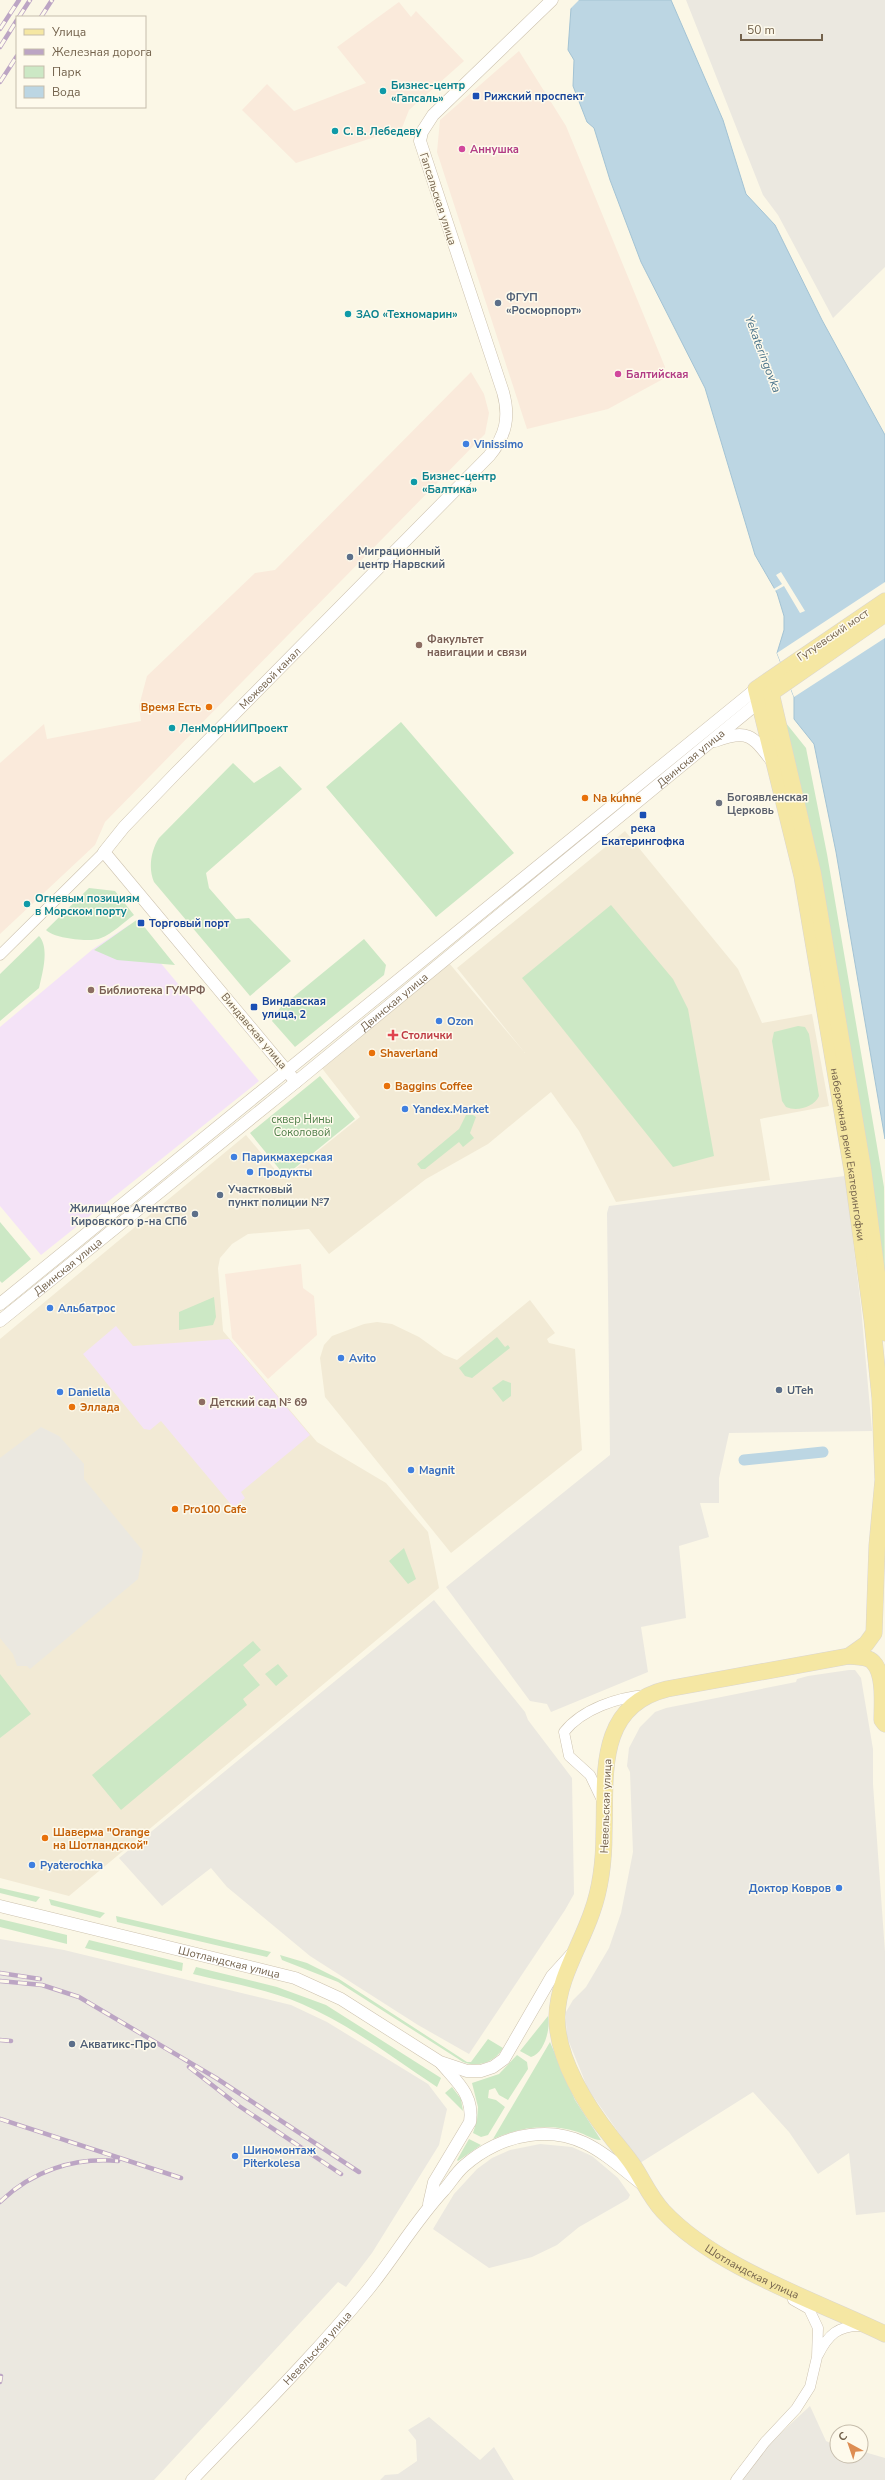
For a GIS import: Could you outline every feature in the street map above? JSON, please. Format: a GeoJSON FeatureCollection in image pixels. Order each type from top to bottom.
{"type":"FeatureCollection","features":[{"type":"Feature","properties":{"kind":"main road","name":"Гутуевский мост"},"geometry":{"type":"LineString","coordinates":[[784,676],[885,601]]}},
{"type":"Feature","properties":{"kind":"main road","name":"Гутуевский мост"},"geometry":{"type":"LineString","coordinates":[[784,676],[885,614]]}},
{"type":"Feature","properties":{"kind":"main road","name":"Двинская улица"},"geometry":{"type":"LineString","coordinates":[[762,694],[784,676]]}},
{"type":"Feature","properties":{"kind":"main road","name":"набережная реки Екатерингофки"},"geometry":{"type":"LineString","coordinates":[[762,694],[775,765],[802,876],[852,1170],[872,1319],[880,1398],[883,1459],[874,1626]]}},
{"type":"Feature","properties":{"kind":"main road","name":"набережная реки Екатерингофки"},"geometry":{"type":"LineString","coordinates":[[762,694],[813,873],[863,1168],[885,1334]]}},
{"type":"Feature","properties":{"kind":"main road","name":"Невельская улица"},"geometry":{"type":"LineString","coordinates":[[574,1951],[587,1925],[599,1889],[604,1856],[606,1761],[611,1737],[618,1722],[631,1706],[647,1695],[667,1689],[849,1656],[871,1639],[874,1626]]}},
{"type":"Feature","properties":{"kind":"main road"},"geometry":{"type":"LineString","coordinates":[[849,1656],[870,1659],[878,1669],[881,1682],[882,1720],[885,1724]]}},
{"type":"Feature","properties":{"kind":"main road","name":"Шотландская улица"},"geometry":{"type":"LineString","coordinates":[[574,1951],[559,1997],[557,2018],[564,2051],[584,2100],[634,2166],[643,2185],[663,2211],[686,2232],[715,2253],[758,2275],[880,2331]]}},
{"type":"Feature","properties":{"kind":"street","name":"Гапсальская улица"},"geometry":{"type":"LineString","coordinates":[[504,434],[507,416],[503,392],[420,141],[422,132],[433,115],[548,4]]}},
{"type":"Feature","properties":{"kind":"street","name":"Межевой канал"},"geometry":{"type":"LineString","coordinates":[[0,955],[104,852],[124,827],[170,779],[489,456],[504,434]]}},
{"type":"Feature","properties":{"kind":"street","name":"Двинская улица"},"geometry":{"type":"LineString","coordinates":[[0,1321],[296,1082],[705,745],[762,694]]}},
{"type":"Feature","properties":{"kind":"street","name":"Двинская улица"},"geometry":{"type":"LineString","coordinates":[[0,1304],[287,1071],[762,694]]}},
{"type":"Feature","properties":{"kind":"street"},"geometry":{"type":"LineString","coordinates":[[705,745],[737,734],[746,734],[756,740],[775,765]]}},
{"type":"Feature","properties":{"kind":"street","name":"Виндавская улица"},"geometry":{"type":"LineString","coordinates":[[104,852],[296,1082]]}},
{"type":"Feature","properties":{"kind":"street"},"geometry":{"type":"LineString","coordinates":[[605,1806],[590,1775],[570,1756],[564,1732],[569,1725],[601,1707],[624,1697],[647,1695]]}},
{"type":"Feature","properties":{"kind":"street","name":"Шотландская улица"},"geometry":{"type":"LineString","coordinates":[[0,1906],[295,1978],[341,1999],[440,2062]]}},
{"type":"Feature","properties":{"kind":"street","name":"Невельская улица"},"geometry":{"type":"LineString","coordinates":[[440,2062],[467,2071],[481,2071],[494,2067],[504,2059],[552,1976],[574,1951]]}},
{"type":"Feature","properties":{"kind":"street"},"geometry":{"type":"LineString","coordinates":[[429,2205],[434,2182],[470,2122],[471,2110],[466,2094],[440,2062]]}},
{"type":"Feature","properties":{"kind":"street","name":"Невельская улица"},"geometry":{"type":"LineString","coordinates":[[192,2480],[356,2305],[390,2263],[429,2205],[455,2174],[474,2157],[506,2140],[530,2135],[552,2134],[578,2139],[610,2157],[643,2185]]}},
{"type":"Feature","properties":{"kind":"street"},"geometry":{"type":"LineString","coordinates":[[736,2480],[765,2442],[803,2400],[810,2387],[817,2357],[818,2328],[809,2309],[784,2296],[758,2275]]}},
{"type":"Feature","properties":{"kind":"street"},"geometry":{"type":"LineString","coordinates":[[817,2357],[831,2334],[838,2329],[852,2325],[880,2331]]}},
{"type":"Feature","properties":{"kind":"shaded area"},"geometry":{"type":"Polygon","coordinates":[[[686,0],[885,0],[885,267],[833,318],[778,215],[763,195],[686,0]]]}},
{"type":"Feature","properties":{"kind":"shaded area"},"geometry":{"type":"Polygon","coordinates":[[[399,2],[411,17],[416,11],[464,61],[409,110],[402,128],[296,163],[242,110],[267,84],[294,111],[366,83],[337,47],[399,2]]]}},
{"type":"Feature","properties":{"kind":"shaded area"},"geometry":{"type":"Polygon","coordinates":[[[519,51],[566,126],[665,367],[663,379],[608,409],[527,429],[437,152],[440,120],[519,51]]]}},
{"type":"Feature","properties":{"kind":"shaded area"},"geometry":{"type":"Polygon","coordinates":[[[471,372],[484,394],[489,413],[485,434],[105,822],[95,845],[0,934],[0,763],[44,724],[47,739],[141,721],[139,706],[147,676],[255,573],[275,570],[471,372]]]}},
{"type":"Feature","properties":{"kind":"shaded area"},"geometry":{"type":"Polygon","coordinates":[[[625,831],[738,969],[762,1023],[812,1014],[829,1106],[760,1119],[770,1180],[616,1202],[579,1131],[551,1092],[488,1144],[426,1179],[329,1254],[309,1229],[248,1234],[232,1244],[220,1258],[218,1268],[223,1331],[317,1442],[386,1483],[428,1532],[439,1588],[69,1896],[0,1878],[0,1339],[246,1135],[283,1179],[360,1117],[321,1067],[449,963],[525,1053],[457,968],[625,831]]]}},
{"type":"Feature","properties":{"kind":"shaded area"},"geometry":{"type":"Polygon","coordinates":[[[129,925],[259,1081],[41,1255],[0,1206],[0,1027],[93,949],[129,925]]]}},
{"type":"Feature","properties":{"kind":"shaded area"},"geometry":{"type":"Polygon","coordinates":[[[845,1176],[861,1307],[872,1431],[729,1433],[719,1478],[719,1503],[700,1503],[709,1537],[679,1546],[686,1618],[641,1627],[648,1672],[551,1712],[547,1704],[530,1701],[446,1587],[610,1455],[607,1213],[609,1206],[845,1176]]]}},
{"type":"Feature","properties":{"kind":"shaded area"},"geometry":{"type":"Polygon","coordinates":[[[301,1264],[303,1288],[314,1296],[317,1335],[268,1379],[232,1338],[225,1274],[301,1264]]]}},
{"type":"Feature","properties":{"kind":"shaded area"},"geometry":{"type":"Polygon","coordinates":[[[530,1300],[555,1333],[547,1339],[549,1343],[575,1349],[582,1450],[451,1553],[325,1397],[320,1358],[324,1345],[332,1336],[364,1324],[377,1322],[392,1324],[419,1337],[444,1355],[457,1360],[530,1300]]]}},
{"type":"Feature","properties":{"kind":"shaded area","name":"Детский сад № 69"},"geometry":{"type":"Polygon","coordinates":[[[116,1326],[133,1346],[229,1339],[310,1435],[241,1492],[245,1498],[234,1508],[161,1421],[150,1430],[144,1429],[83,1354],[116,1326]]]}},
{"type":"Feature","properties":{"kind":"shaded area"},"geometry":{"type":"Polygon","coordinates":[[[41,1427],[59,1436],[84,1464],[84,1479],[143,1551],[138,1579],[30,1669],[27,1666],[17,1666],[13,1654],[0,1638],[0,1458],[41,1427]]]}},
{"type":"Feature","properties":{"kind":"shaded area"},"geometry":{"type":"Polygon","coordinates":[[[434,1600],[525,1712],[528,1720],[572,1778],[574,1894],[565,1910],[469,2054],[418,2025],[310,1956],[227,1887],[211,1868],[162,1906],[119,1858],[434,1600]]]}},
{"type":"Feature","properties":{"kind":"shaded area"},"geometry":{"type":"Polygon","coordinates":[[[855,1670],[861,1678],[873,1749],[873,1784],[885,1952],[885,2212],[856,2215],[849,2153],[818,2174],[789,2132],[753,2092],[640,2163],[588,2089],[567,2037],[566,2022],[566,2012],[573,2000],[586,1987],[609,1948],[621,1913],[633,1852],[630,1772],[627,1766],[629,1748],[640,1727],[655,1712],[666,1708],[796,1682],[797,1679],[808,1676],[855,1670]]]}},
{"type":"Feature","properties":{"kind":"shaded area"},"geometry":{"type":"Polygon","coordinates":[[[0,1939],[64,1950],[291,2005],[327,2022],[428,2084],[447,2109],[439,2145],[372,2253],[346,2287],[338,2282],[154,2480],[0,2480],[0,1939]]]}},
{"type":"Feature","properties":{"kind":"shaded area"},"geometry":{"type":"Polygon","coordinates":[[[540,2144],[572,2147],[592,2156],[618,2178],[630,2195],[628,2199],[579,2227],[557,2245],[532,2257],[489,2268],[433,2229],[454,2194],[477,2169],[492,2158],[510,2150],[540,2144]]]}},
{"type":"Feature","properties":{"kind":"shaded area"},"geometry":{"type":"Polygon","coordinates":[[[810,2406],[826,2441],[829,2442],[829,2464],[869,2464],[869,2453],[885,2458],[885,2480],[742,2480],[770,2443],[810,2406]]]}},
{"type":"Feature","properties":{"kind":"shaded area"},"geometry":{"type":"Polygon","coordinates":[[[429,2417],[480,2460],[494,2447],[514,2480],[380,2480],[385,2475],[398,2474],[417,2461],[416,2440],[408,2430],[429,2417]]]}},
{"type":"Feature","properties":{"kind":"green space"},"geometry":{"type":"Polygon","coordinates":[[[401,722],[514,853],[436,917],[326,787],[401,722]]]}},
{"type":"Feature","properties":{"kind":"green space"},"geometry":{"type":"Polygon","coordinates":[[[786,723],[806,748],[827,854],[884,1187],[885,1286],[786,723]]]}},
{"type":"Feature","properties":{"kind":"green space"},"geometry":{"type":"Polygon","coordinates":[[[233,763],[254,783],[280,766],[302,789],[206,873],[209,888],[236,919],[249,918],[291,961],[250,996],[154,882],[151,871],[152,854],[159,838],[233,763]]]}},
{"type":"Feature","properties":{"kind":"green space"},"geometry":{"type":"Polygon","coordinates":[[[89,888],[115,891],[134,915],[109,934],[96,939],[72,939],[50,933],[46,930],[89,888]]]}},
{"type":"Feature","properties":{"kind":"green space"},"geometry":{"type":"Polygon","coordinates":[[[611,905],[673,979],[688,1009],[714,1156],[673,1167],[522,978],[611,905]]]}},
{"type":"Feature","properties":{"kind":"green space"},"geometry":{"type":"Polygon","coordinates":[[[138,919],[175,965],[117,960],[94,950],[138,919]]]}},
{"type":"Feature","properties":{"kind":"green space"},"geometry":{"type":"Polygon","coordinates":[[[39,936],[44,947],[45,954],[39,988],[0,1021],[0,974],[39,936]]]}},
{"type":"Feature","properties":{"kind":"green space"},"geometry":{"type":"Polygon","coordinates":[[[364,939],[386,965],[384,975],[295,1047],[272,1021],[280,1008],[364,939]]]}},
{"type":"Feature","properties":{"kind":"green space"},"geometry":{"type":"Polygon","coordinates":[[[798,1026],[805,1027],[809,1034],[819,1096],[817,1100],[809,1106],[795,1109],[786,1107],[782,1101],[772,1041],[774,1032],[798,1026]]]}},
{"type":"Feature","properties":{"kind":"green space","name":"сквер Нины Соколовой"},"geometry":{"type":"Polygon","coordinates":[[[320,1076],[355,1119],[285,1176],[250,1133],[320,1076]]]}},
{"type":"Feature","properties":{"kind":"green space"},"geometry":{"type":"Polygon","coordinates":[[[466,1115],[473,1115],[476,1117],[470,1133],[474,1138],[463,1147],[459,1142],[425,1169],[421,1169],[417,1164],[459,1129],[466,1115]]]}},
{"type":"Feature","properties":{"kind":"green space"},"geometry":{"type":"Polygon","coordinates":[[[0,1222],[31,1259],[2,1283],[0,1281],[0,1222]]]}},
{"type":"Feature","properties":{"kind":"green space"},"geometry":{"type":"Polygon","coordinates":[[[214,1297],[216,1317],[213,1325],[179,1330],[179,1312],[214,1297]]]}},
{"type":"Feature","properties":{"kind":"green space"},"geometry":{"type":"Polygon","coordinates":[[[497,1337],[505,1347],[508,1345],[510,1348],[472,1378],[465,1376],[459,1368],[497,1337]]]}},
{"type":"Feature","properties":{"kind":"green space"},"geometry":{"type":"Polygon","coordinates":[[[503,1380],[511,1383],[511,1396],[503,1402],[492,1388],[503,1380]]]}},
{"type":"Feature","properties":{"kind":"green space"},"geometry":{"type":"Polygon","coordinates":[[[404,1548],[416,1579],[408,1584],[389,1561],[404,1548]]]}},
{"type":"Feature","properties":{"kind":"green space"},"geometry":{"type":"Polygon","coordinates":[[[253,1641],[261,1650],[243,1665],[260,1685],[243,1699],[247,1705],[121,1810],[92,1775],[253,1641]]]}},
{"type":"Feature","properties":{"kind":"green space"},"geometry":{"type":"Polygon","coordinates":[[[278,1664],[288,1676],[276,1686],[265,1674],[278,1664]]]}},
{"type":"Feature","properties":{"kind":"green space"},"geometry":{"type":"Polygon","coordinates":[[[0,1674],[31,1714],[0,1738],[0,1674]]]}},
{"type":"Feature","properties":{"kind":"green space"},"geometry":{"type":"Polygon","coordinates":[[[0,1888],[40,1897],[36,1902],[0,1893],[0,1888]]]}},
{"type":"Feature","properties":{"kind":"green space"},"geometry":{"type":"Polygon","coordinates":[[[49,1899],[105,1913],[100,1918],[51,1905],[49,1899]]]}},
{"type":"Feature","properties":{"kind":"green space"},"geometry":{"type":"Polygon","coordinates":[[[116,1916],[271,1952],[267,1957],[117,1922],[116,1916]]]}},
{"type":"Feature","properties":{"kind":"green space"},"geometry":{"type":"Polygon","coordinates":[[[0,1919],[67,1935],[67,1944],[0,1927],[0,1919]]]}},
{"type":"Feature","properties":{"kind":"green space"},"geometry":{"type":"Polygon","coordinates":[[[89,1940],[183,1963],[182,1971],[85,1948],[89,1940]]]}},
{"type":"Feature","properties":{"kind":"green space"},"geometry":{"type":"Polygon","coordinates":[[[280,1955],[307,1963],[339,1979],[467,2062],[471,2062],[488,2039],[503,2048],[500,2053],[486,2062],[480,2064],[469,2064],[463,2062],[338,1982],[282,1960],[280,1955]]]}},
{"type":"Feature","properties":{"kind":"green space"},"geometry":{"type":"Polygon","coordinates":[[[196,1967],[277,1987],[326,2005],[441,2078],[437,2087],[371,2042],[320,2012],[276,1994],[193,1974],[196,1967]]]}},
{"type":"Feature","properties":{"kind":"green space"},"geometry":{"type":"Polygon","coordinates":[[[548,2016],[549,2021],[546,2040],[540,2051],[531,2057],[520,2051],[548,2016]]]}},
{"type":"Feature","properties":{"kind":"green space"},"geometry":{"type":"Polygon","coordinates":[[[550,2042],[575,2100],[601,2140],[567,2129],[546,2127],[525,2129],[493,2139],[550,2042]]]}},
{"type":"Feature","properties":{"kind":"green space"},"geometry":{"type":"Polygon","coordinates":[[[517,2055],[527,2062],[528,2069],[508,2100],[499,2095],[495,2088],[489,2090],[488,2098],[496,2100],[505,2107],[488,2135],[481,2137],[473,2133],[477,2120],[478,2107],[472,2083],[499,2074],[517,2055]]]}},
{"type":"Feature","properties":{"kind":"green space"},"geometry":{"type":"Polygon","coordinates":[[[452,2087],[461,2099],[463,2111],[445,2093],[452,2087]]]}},
{"type":"Feature","properties":{"kind":"green space"},"geometry":{"type":"Polygon","coordinates":[[[469,2139],[481,2145],[458,2161],[457,2160],[469,2139]]]}},
{"type":"Feature","properties":{"kind":"water","name":"Yekateringovka"},"geometry":{"type":"Polygon","coordinates":[[[564,0],[671,0],[723,120],[746,194],[775,225],[822,320],[885,435],[885,1139],[836,852],[814,744],[794,719],[794,697],[777,653],[784,630],[784,616],[777,593],[755,555],[705,388],[641,262],[610,180],[594,128],[587,122],[573,86],[574,60],[568,50],[571,8],[564,0]]]}},
{"type":"Feature","properties":{"kind":"pier"},"geometry":{"type":"Polygon","coordinates":[[[562,0],[579,0],[568,11],[569,8],[562,0]]]}},
{"type":"Feature","properties":{"kind":"pier"},"geometry":{"type":"Polygon","coordinates":[[[781,572],[805,611],[800,613],[784,586],[773,592],[772,590],[782,584],[776,575],[781,572]]]}},
{"type":"Feature","properties":{"kind":"pier"},"geometry":{"type":"Polygon","coordinates":[[[885,582],[885,638],[794,697],[777,653],[885,582]]]}},
{"type":"Feature","properties":{"kind":"waterway"},"geometry":{"type":"LineString","coordinates":[[744,1460],[823,1452]]}},
{"type":"Feature","properties":{"kind":"railway"},"geometry":{"type":"LineString","coordinates":[[0,29],[19,0]]}},
{"type":"Feature","properties":{"kind":"railway"},"geometry":{"type":"LineString","coordinates":[[20,16],[30,0]]}},
{"type":"Feature","properties":{"kind":"railway"},"geometry":{"type":"LineString","coordinates":[[42,16],[52,0]]}},
{"type":"Feature","properties":{"kind":"railway"},"geometry":{"type":"LineString","coordinates":[[0,47],[16,22]]}},
{"type":"Feature","properties":{"kind":"railway"},"geometry":{"type":"LineString","coordinates":[[0,82],[16,58]]}},
{"type":"Feature","properties":{"kind":"railway"},"geometry":{"type":"LineString","coordinates":[[0,1973],[40,1979]]}},
{"type":"Feature","properties":{"kind":"railway"},"geometry":{"type":"LineString","coordinates":[[0,1981],[42,1985],[79,1997],[216,2078],[359,2172]]}},
{"type":"Feature","properties":{"kind":"railway"},"geometry":{"type":"LineString","coordinates":[[0,2040],[11,2041]]}},
{"type":"Feature","properties":{"kind":"railway"},"geometry":{"type":"LineString","coordinates":[[189,2067],[239,2106],[341,2174]]}},
{"type":"Feature","properties":{"kind":"railway"},"geometry":{"type":"LineString","coordinates":[[0,2119],[181,2178]]}},
{"type":"Feature","properties":{"kind":"railway"},"geometry":{"type":"LineString","coordinates":[[0,2202],[12,2191],[26,2182],[54,2168],[86,2161],[118,2161]]}},
{"type":"Feature","properties":{"kind":"railway"},"geometry":{"type":"LineString","coordinates":[[0,2382],[1,2376]]}},
{"type":"Feature","properties":{"kind":"place","name":"Бизнес-центр «Гапсаль»"},"geometry":{"type":"Point","coordinates":[383,91]}},
{"type":"Feature","properties":{"kind":"place","name":"Рижский проспект"},"geometry":{"type":"Point","coordinates":[476,96]}},
{"type":"Feature","properties":{"kind":"place","name":"С. В. Лебедеву"},"geometry":{"type":"Point","coordinates":[335,131]}},
{"type":"Feature","properties":{"kind":"place","name":"Аннушка"},"geometry":{"type":"Point","coordinates":[462,149]}},
{"type":"Feature","properties":{"kind":"place","name":"ФГУП «Росморпорт»"},"geometry":{"type":"Point","coordinates":[498,303]}},
{"type":"Feature","properties":{"kind":"place","name":"ЗАО «Техномарин»"},"geometry":{"type":"Point","coordinates":[348,314]}},
{"type":"Feature","properties":{"kind":"place","name":"Балтийская"},"geometry":{"type":"Point","coordinates":[618,374]}},
{"type":"Feature","properties":{"kind":"place","name":"Vinissimo"},"geometry":{"type":"Point","coordinates":[466,444]}},
{"type":"Feature","properties":{"kind":"place","name":"Бизнес-центр «Балтика»"},"geometry":{"type":"Point","coordinates":[414,482]}},
{"type":"Feature","properties":{"kind":"place","name":"Миграционный центр Нарвский"},"geometry":{"type":"Point","coordinates":[350,557]}},
{"type":"Feature","properties":{"kind":"place","name":"Факультет навигации и связи"},"geometry":{"type":"Point","coordinates":[419,645]}},
{"type":"Feature","properties":{"kind":"place","name":"Время Есть"},"geometry":{"type":"Point","coordinates":[209,707]}},
{"type":"Feature","properties":{"kind":"place","name":"ЛенМорНИИПроект"},"geometry":{"type":"Point","coordinates":[172,728]}},
{"type":"Feature","properties":{"kind":"place","name":"Na kuhne"},"geometry":{"type":"Point","coordinates":[585,798]}},
{"type":"Feature","properties":{"kind":"place","name":"Богоявленская Церковь"},"geometry":{"type":"Point","coordinates":[719,803]}},
{"type":"Feature","properties":{"kind":"place","name":"река Екатерингофка"},"geometry":{"type":"Point","coordinates":[643,815]}},
{"type":"Feature","properties":{"kind":"place","name":"Огневым позициям в Морском порту"},"geometry":{"type":"Point","coordinates":[27,904]}},
{"type":"Feature","properties":{"kind":"place","name":"Торговый порт"},"geometry":{"type":"Point","coordinates":[141,923]}},
{"type":"Feature","properties":{"kind":"place","name":"Библиотека ГУМРФ"},"geometry":{"type":"Point","coordinates":[91,990]}},
{"type":"Feature","properties":{"kind":"place","name":"Виндавская улица, 2"},"geometry":{"type":"Point","coordinates":[254,1007]}},
{"type":"Feature","properties":{"kind":"place","name":"Ozon"},"geometry":{"type":"Point","coordinates":[439,1021]}},
{"type":"Feature","properties":{"kind":"place","name":"Столички"},"geometry":{"type":"Point","coordinates":[393,1035]}},
{"type":"Feature","properties":{"kind":"place","name":"Shaverland"},"geometry":{"type":"Point","coordinates":[372,1053]}},
{"type":"Feature","properties":{"kind":"place","name":"Baggins Coffee"},"geometry":{"type":"Point","coordinates":[387,1086]}},
{"type":"Feature","properties":{"kind":"place","name":"Yandex.Market"},"geometry":{"type":"Point","coordinates":[405,1109]}},
{"type":"Feature","properties":{"kind":"place","name":"Парикмахерская"},"geometry":{"type":"Point","coordinates":[234,1157]}},
{"type":"Feature","properties":{"kind":"place","name":"Продукты"},"geometry":{"type":"Point","coordinates":[250,1172]}},
{"type":"Feature","properties":{"kind":"place","name":"Участковый пункт полиции №7"},"geometry":{"type":"Point","coordinates":[220,1195]}},
{"type":"Feature","properties":{"kind":"place","name":"Жилищное Агентство Кировского р-на СПб"},"geometry":{"type":"Point","coordinates":[195,1214]}},
{"type":"Feature","properties":{"kind":"place","name":"Альбатрос"},"geometry":{"type":"Point","coordinates":[50,1308]}},
{"type":"Feature","properties":{"kind":"place","name":"Avito"},"geometry":{"type":"Point","coordinates":[341,1358]}},
{"type":"Feature","properties":{"kind":"place","name":"UTeh"},"geometry":{"type":"Point","coordinates":[779,1390]}},
{"type":"Feature","properties":{"kind":"place","name":"Daniella"},"geometry":{"type":"Point","coordinates":[60,1392]}},
{"type":"Feature","properties":{"kind":"place","name":"Детский сад № 69"},"geometry":{"type":"Point","coordinates":[202,1402]}},
{"type":"Feature","properties":{"kind":"place","name":"Эллада"},"geometry":{"type":"Point","coordinates":[72,1407]}},
{"type":"Feature","properties":{"kind":"place","name":"Magnit"},"geometry":{"type":"Point","coordinates":[411,1470]}},
{"type":"Feature","properties":{"kind":"place","name":"Pro100 Cafe"},"geometry":{"type":"Point","coordinates":[175,1509]}},
{"type":"Feature","properties":{"kind":"place","name":"Шаверма \"Orange на Шотландской\""},"geometry":{"type":"Point","coordinates":[45,1838]}},
{"type":"Feature","properties":{"kind":"place","name":"Pyaterochka"},"geometry":{"type":"Point","coordinates":[32,1865]}},
{"type":"Feature","properties":{"kind":"place","name":"Доктор Ковров"},"geometry":{"type":"Point","coordinates":[839,1888]}},
{"type":"Feature","properties":{"kind":"place","name":"Акватикс-Про"},"geometry":{"type":"Point","coordinates":[72,2044]}},
{"type":"Feature","properties":{"kind":"place","name":"Шиномонтаж Piterkolesa"},"geometry":{"type":"Point","coordinates":[235,2156]}}]}
